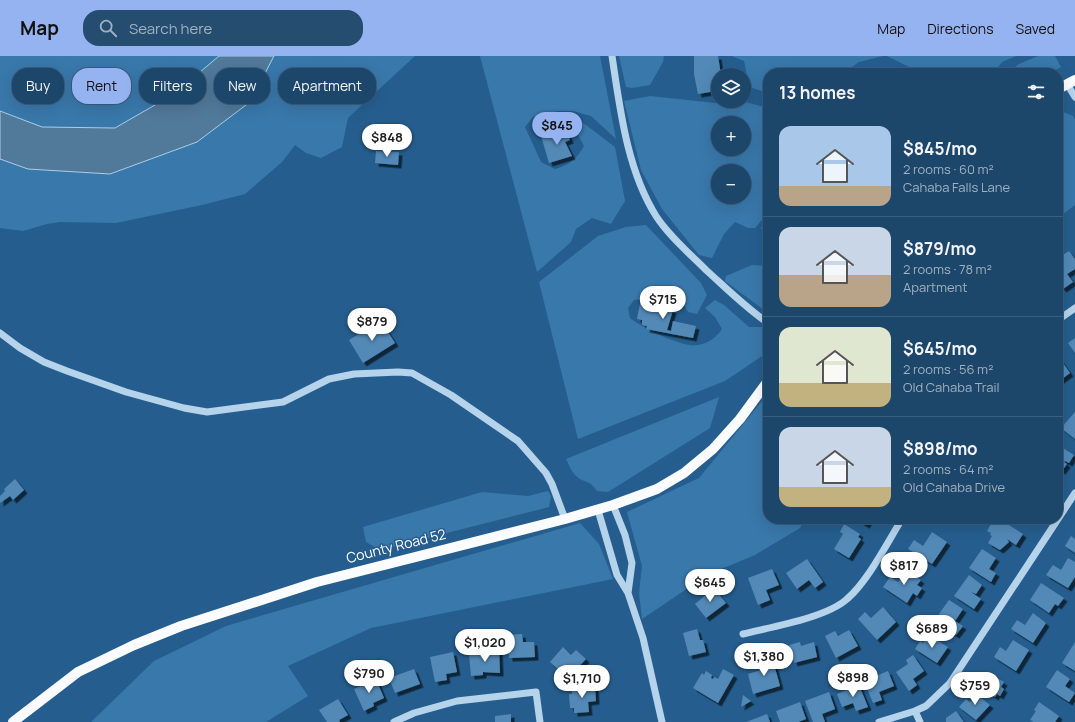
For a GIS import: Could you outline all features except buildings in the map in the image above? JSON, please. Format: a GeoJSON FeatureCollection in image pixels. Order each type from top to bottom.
{"type":"FeatureCollection","features":[{"type":"Feature","properties":{"kind":"main road","name":"County Road 52"},"geometry":{"type":"LineString","coordinates":[[15,720],[78,672],[134,645],[181,626],[346,573],[565,519],[598,510],[657,489],[696,464],[713,449],[740,418],[763,388]]}},
{"type":"Feature","properties":{"kind":"street"},"geometry":{"type":"LineString","coordinates":[[612,56],[626,131],[635,168],[656,216],[671,235],[733,296],[763,319]]}},
{"type":"Feature","properties":{"kind":"street"},"geometry":{"type":"LineString","coordinates":[[1071,82],[1075,98]]}},
{"type":"Feature","properties":{"kind":"street"},"geometry":{"type":"LineString","coordinates":[[1063,316],[1075,308]]}},
{"type":"Feature","properties":{"kind":"street"},"geometry":{"type":"LineString","coordinates":[[0,333],[20,348],[44,362],[66,371],[126,392],[184,408],[207,412],[283,402],[329,379],[354,374],[398,372],[412,373],[451,395],[518,441],[546,473],[552,484],[565,519]]}},
{"type":"Feature","properties":{"kind":"street"},"geometry":{"type":"LineString","coordinates":[[1063,511],[1075,493]]}},
{"type":"Feature","properties":{"kind":"street"},"geometry":{"type":"LineString","coordinates":[[613,505],[625,534],[632,563],[628,592]]}},
{"type":"Feature","properties":{"kind":"street"},"geometry":{"type":"LineString","coordinates":[[598,510],[617,575],[628,592],[643,638],[662,722]]}},
{"type":"Feature","properties":{"kind":"street"},"geometry":{"type":"LineString","coordinates":[[743,634],[815,615],[831,609],[846,600],[863,580],[899,524]]}},
{"type":"Feature","properties":{"kind":"street"},"geometry":{"type":"LineString","coordinates":[[879,722],[916,711],[926,706],[956,675],[1055,524]]}},
{"type":"Feature","properties":{"kind":"street"},"geometry":{"type":"LineString","coordinates":[[394,722],[414,713],[457,701],[536,692],[540,722]]}},
{"type":"Feature","properties":{"kind":"street"},"geometry":{"type":"LineString","coordinates":[[916,711],[920,722]]}},
{"type":"Feature","properties":{"kind":"shaded area"},"geometry":{"type":"Polygon","coordinates":[[[0,56],[219,56],[205,68],[139,68],[139,104],[157,104],[115,128],[42,127],[0,111],[0,56]]]}},
{"type":"Feature","properties":{"kind":"shaded area"},"geometry":{"type":"Polygon","coordinates":[[[219,56],[274,56],[268,68],[214,68],[214,104],[247,104],[197,142],[110,174],[28,169],[0,159],[0,111],[42,127],[115,128],[157,104],[206,104],[206,68],[205,68],[219,56]]]}},
{"type":"Feature","properties":{"kind":"shaded area"},"geometry":{"type":"Polygon","coordinates":[[[274,56],[415,56],[376,92],[376,68],[278,68],[278,104],[363,104],[348,118],[342,147],[321,158],[306,153],[295,145],[282,162],[245,194],[202,205],[116,223],[60,222],[23,231],[0,228],[0,159],[28,169],[110,174],[197,142],[247,104],[270,104],[270,68],[268,68],[274,56]]]}},
{"type":"Feature","properties":{"kind":"shaded area"},"geometry":{"type":"Polygon","coordinates":[[[480,56],[600,56],[616,139],[591,116],[573,111],[558,111],[533,117],[525,127],[541,162],[555,169],[572,161],[584,146],[573,126],[578,119],[615,147],[625,201],[611,224],[592,218],[576,229],[571,242],[537,272],[480,56]]]}},
{"type":"Feature","properties":{"kind":"shaded area"},"geometry":{"type":"Polygon","coordinates":[[[619,56],[664,56],[663,62],[650,85],[632,88],[626,87],[619,56]]]}},
{"type":"Feature","properties":{"kind":"shaded area"},"geometry":{"type":"Polygon","coordinates":[[[732,56],[883,56],[859,62],[851,68],[763,68],[762,91],[751,88],[751,68],[745,68],[744,61],[732,56]]]}},
{"type":"Feature","properties":{"kind":"shaded area"},"geometry":{"type":"Polygon","coordinates":[[[887,56],[1016,56],[1002,62],[998,68],[911,68],[887,56]]]}},
{"type":"Feature","properties":{"kind":"shaded area"},"geometry":{"type":"Polygon","coordinates":[[[1038,56],[1055,56],[1061,67],[1013,68],[1038,56]]]}},
{"type":"Feature","properties":{"kind":"shaded area"},"geometry":{"type":"Polygon","coordinates":[[[650,96],[711,103],[711,108],[751,108],[751,103],[763,107],[763,219],[755,228],[748,228],[735,222],[724,234],[712,258],[699,255],[662,209],[641,170],[624,101],[650,96]]]}},
{"type":"Feature","properties":{"kind":"shaded area"},"geometry":{"type":"Polygon","coordinates":[[[1063,112],[1073,116],[1075,120],[1075,205],[1063,214],[1063,112]]]}},
{"type":"Feature","properties":{"kind":"shaded area"},"geometry":{"type":"Polygon","coordinates":[[[646,225],[701,283],[707,295],[697,314],[688,312],[681,298],[656,297],[634,300],[628,308],[630,318],[667,338],[683,344],[700,345],[709,342],[722,329],[715,317],[705,308],[715,300],[724,305],[749,327],[763,327],[763,355],[725,381],[578,439],[539,282],[598,236],[626,227],[646,225]]]}},
{"type":"Feature","properties":{"kind":"shaded area"},"geometry":{"type":"Polygon","coordinates":[[[752,265],[763,266],[763,309],[725,281],[726,276],[752,265]]]}},
{"type":"Feature","properties":{"kind":"shaded area"},"geometry":{"type":"Polygon","coordinates":[[[719,397],[710,428],[608,492],[597,491],[591,484],[576,476],[571,470],[566,459],[719,397]]]}},
{"type":"Feature","properties":{"kind":"shaded area"},"geometry":{"type":"Polygon","coordinates":[[[763,400],[763,524],[802,524],[800,528],[755,555],[709,574],[642,619],[639,593],[642,566],[627,512],[699,478],[763,400]]]}},
{"type":"Feature","properties":{"kind":"shaded area"},"geometry":{"type":"Polygon","coordinates":[[[548,491],[551,496],[549,507],[380,550],[366,542],[363,527],[482,492],[528,496],[548,491]]]}},
{"type":"Feature","properties":{"kind":"shaded area"},"geometry":{"type":"Polygon","coordinates":[[[580,523],[599,544],[613,579],[371,628],[288,666],[308,696],[266,722],[91,722],[154,661],[226,626],[580,523]]]}}]}
